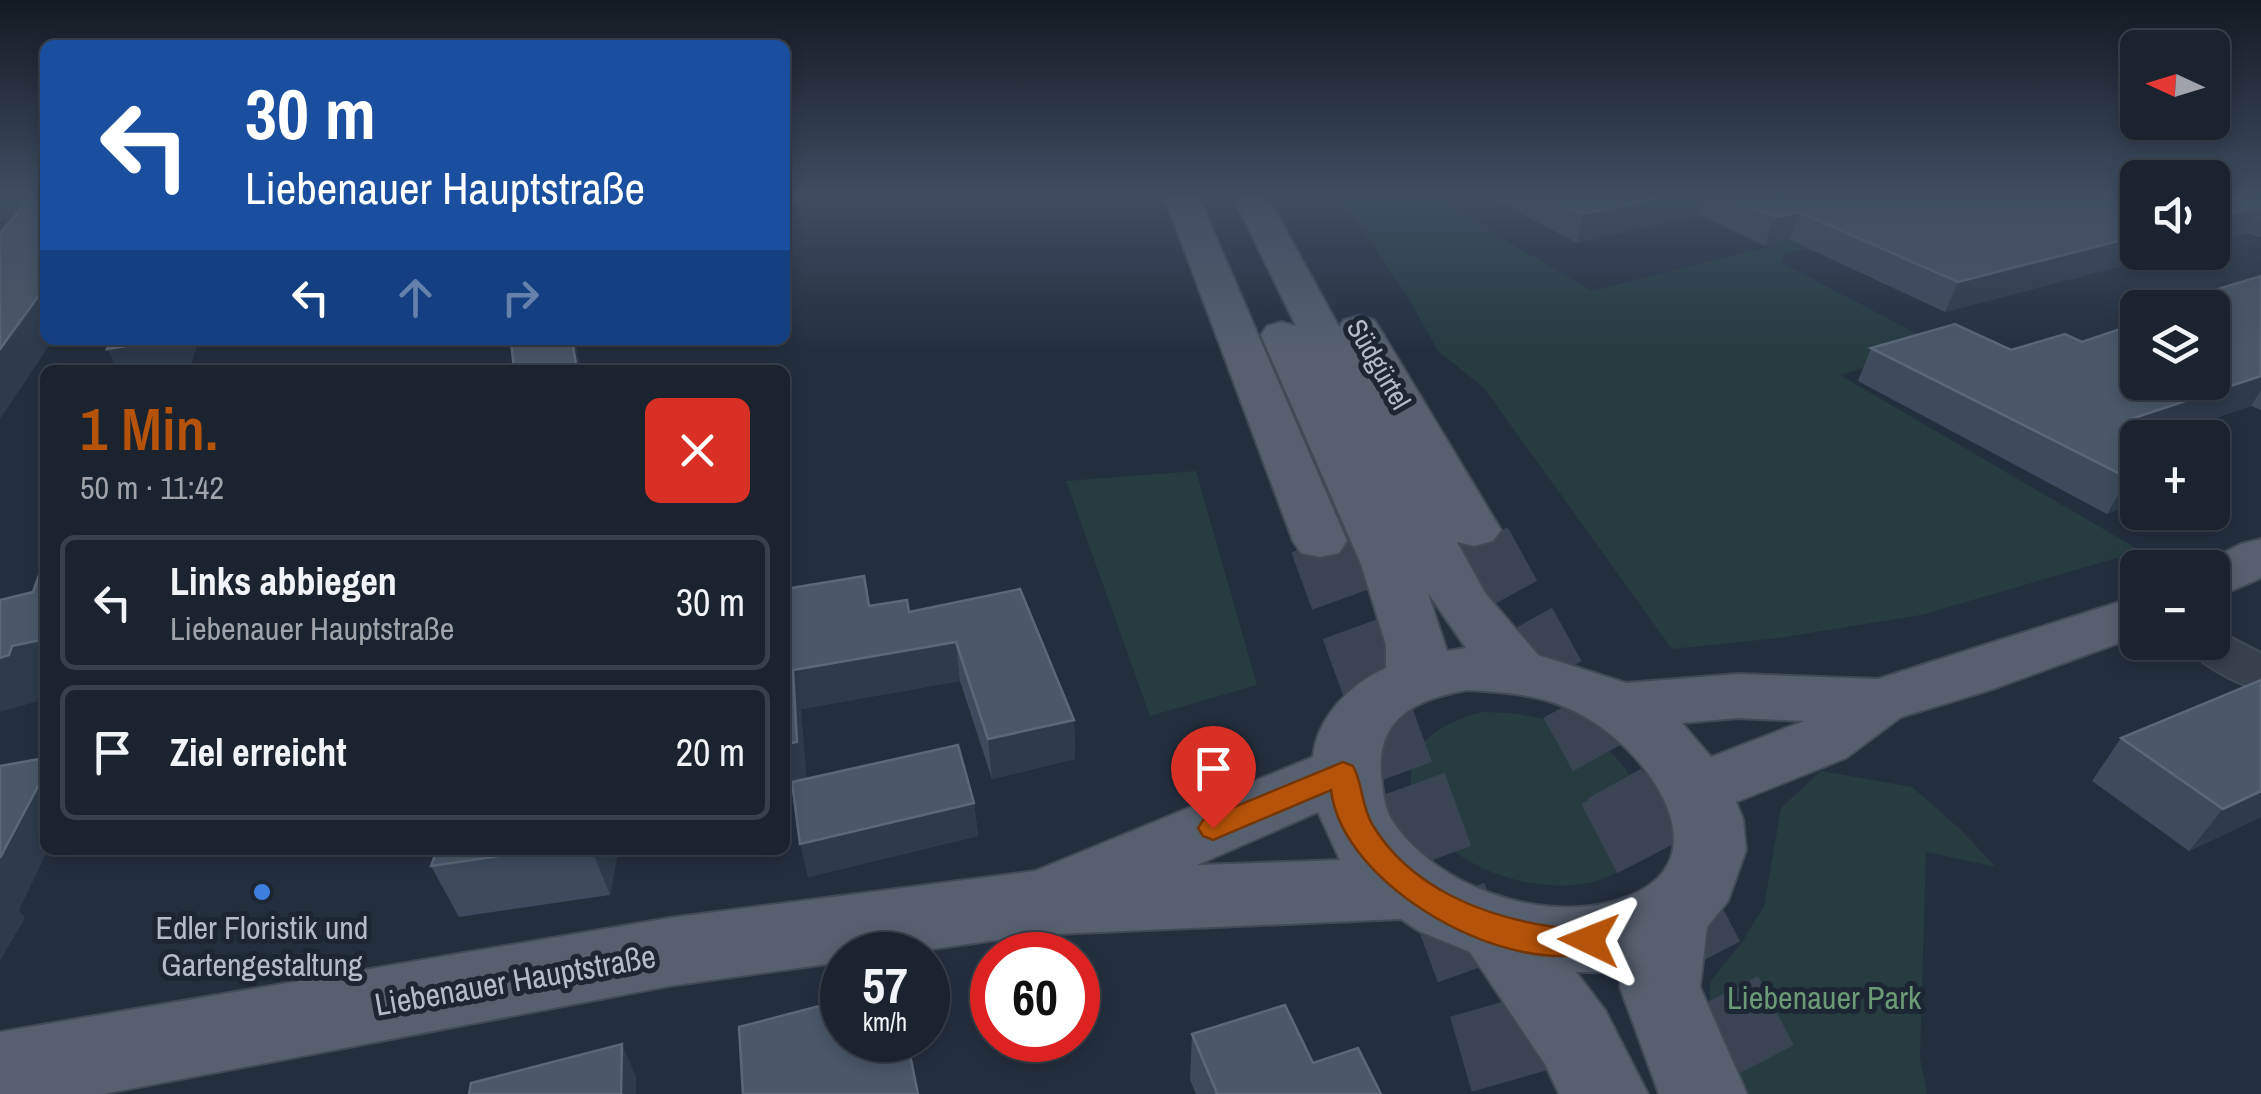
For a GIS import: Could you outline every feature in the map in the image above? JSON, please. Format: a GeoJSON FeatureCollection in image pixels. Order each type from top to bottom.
{"type":"FeatureCollection","features":[{"type":"Feature","properties":{"kind":"main road"},"geometry":{"type":"LineString","coordinates":[[1203,249],[1320,541]]}},
{"type":"Feature","properties":{"kind":"main road"},"geometry":{"type":"LineString","coordinates":[[1243,249],[1389,564],[1416,645],[1417,679]]}},
{"type":"Feature","properties":{"kind":"main road"},"geometry":{"type":"LineString","coordinates":[[1278,249],[1461,602],[1518,671]]}},
{"type":"Feature","properties":{"kind":"main road","name":"Südgürtel"},"geometry":{"type":"LineString","coordinates":[[1313,249],[1474,530]]}},
{"type":"Feature","properties":{"kind":"main road"},"geometry":{"type":"LineString","coordinates":[[2230,571],[2261,556]]}},
{"type":"Feature","properties":{"kind":"main road"},"geometry":{"type":"LineString","coordinates":[[1617,706],[1738,696],[1878,701],[1968,675],[2120,621]]}},
{"type":"Feature","properties":{"kind":"main road"},"geometry":{"type":"LineString","coordinates":[[1467,669],[1518,671],[1550,678],[1617,706],[1651,730],[1700,789],[1710,822],[1709,861],[1696,889],[1670,916],[1618,938],[1560,942],[1498,931],[1454,914],[1412,888],[1382,860],[1360,830],[1347,801],[1343,773],[1348,742],[1363,714],[1385,695],[1417,679],[1467,669]]}},
{"type":"Feature","properties":{"kind":"main road"},"geometry":{"type":"LineString","coordinates":[[1700,789],[1823,741],[1878,701]]}},
{"type":"Feature","properties":{"kind":"main road","name":"Liebenauer Hauptstraße"},"geometry":{"type":"LineString","coordinates":[[1033,903],[1343,773]]}},
{"type":"Feature","properties":{"kind":"main road","name":"Liebenauer Hauptstraße"},"geometry":{"type":"LineString","coordinates":[[0,1073],[669,952],[1033,903],[1412,888]]}},
{"type":"Feature","properties":{"kind":"main road"},"geometry":{"type":"LineString","coordinates":[[1670,916],[1660,987],[1702,1094]]}},
{"type":"Feature","properties":{"kind":"main road"},"geometry":{"type":"LineString","coordinates":[[1498,931],[1575,1036],[1604,1094]]}},
{"type":"Feature","properties":{"kind":"street"},"geometry":{"type":"LineString","coordinates":[[2230,655],[2261,674]]}},
{"type":"Feature","properties":{"kind":"green space"},"geometry":{"type":"Polygon","coordinates":[[[1376,249],[1520,249],[1592,291],[1758,249],[1805,249],[1785,253],[1780,262],[1939,345],[1840,375],[2139,550],[2120,550],[2120,557],[1921,615],[1779,638],[1672,649],[1484,388],[1438,351],[1376,249]]]}},
{"type":"Feature","properties":{"kind":"green space"},"geometry":{"type":"Polygon","coordinates":[[[1196,471],[1257,685],[1150,716],[1066,481],[1196,471]]]}},
{"type":"Feature","properties":{"kind":"green space"},"geometry":{"type":"Polygon","coordinates":[[[1482,712],[1527,716],[1571,728],[1610,752],[1625,768],[1641,798],[1647,826],[1636,854],[1621,869],[1602,879],[1579,884],[1531,883],[1477,865],[1434,834],[1414,800],[1412,766],[1417,752],[1437,731],[1482,712]]]}},
{"type":"Feature","properties":{"kind":"green space","name":"Liebenauer Park"},"geometry":{"type":"Polygon","coordinates":[[[1821,771],[1912,787],[1996,867],[1926,852],[1920,1058],[1927,1094],[1732,1094],[1709,1044],[1710,982],[1764,906],[1781,808],[1821,771]]]}},
{"type":"Feature","properties":{"kind":"building"},"geometry":{"type":"Polygon","coordinates":[[[0,249],[40,249],[40,294],[0,349],[0,249]]]}},
{"type":"Feature","properties":{"kind":"building"},"geometry":{"type":"Polygon","coordinates":[[[1883,249],[2087,249],[1958,282],[1883,249]]]}},
{"type":"Feature","properties":{"kind":"building"},"geometry":{"type":"Polygon","coordinates":[[[2261,276],[2261,376],[2230,386],[2230,290],[2214,290],[2261,276]]]}},
{"type":"Feature","properties":{"kind":"building"},"geometry":{"type":"Polygon","coordinates":[[[1955,324],[2011,350],[2065,334],[2082,342],[2120,329],[2120,400],[2188,400],[2134,418],[2138,420],[2120,420],[2120,474],[1871,348],[1955,324]]]}},
{"type":"Feature","properties":{"kind":"building"},"geometry":{"type":"Polygon","coordinates":[[[512,345],[573,345],[576,365],[514,365],[512,345]]]}},
{"type":"Feature","properties":{"kind":"building"},"geometry":{"type":"Polygon","coordinates":[[[40,572],[40,640],[12,646],[9,655],[0,658],[0,600],[33,592],[40,572]]]}},
{"type":"Feature","properties":{"kind":"building"},"geometry":{"type":"Polygon","coordinates":[[[864,576],[869,606],[907,600],[909,612],[1020,589],[1074,720],[988,739],[956,642],[793,670],[797,742],[790,743],[790,588],[864,576]]]}},
{"type":"Feature","properties":{"kind":"building"},"geometry":{"type":"Polygon","coordinates":[[[2261,680],[2261,791],[2223,809],[2121,738],[2261,680]]]}},
{"type":"Feature","properties":{"kind":"building"},"geometry":{"type":"Polygon","coordinates":[[[958,745],[974,803],[800,844],[792,782],[958,745]]]}},
{"type":"Feature","properties":{"kind":"building"},"geometry":{"type":"Polygon","coordinates":[[[40,759],[40,782],[0,858],[0,766],[40,759]]]}},
{"type":"Feature","properties":{"kind":"building"},"geometry":{"type":"Polygon","coordinates":[[[435,855],[507,855],[431,866],[435,855]]]}},
{"type":"Feature","properties":{"kind":"building"},"geometry":{"type":"Polygon","coordinates":[[[1285,1005],[1313,1063],[1358,1048],[1381,1094],[1215,1094],[1192,1034],[1285,1005]]]}},
{"type":"Feature","properties":{"kind":"building"},"geometry":{"type":"Polygon","coordinates":[[[820,1006],[820,1062],[911,1062],[918,1094],[743,1094],[739,1027],[820,1006]]]}},
{"type":"Feature","properties":{"kind":"building"},"geometry":{"type":"Polygon","coordinates":[[[622,1044],[621,1094],[469,1094],[471,1083],[622,1044]]]}},
{"type":"Feature","properties":{"kind":"tunnel"},"geometry":{"type":"LineString","coordinates":[[1474,530],[1482,545]]}},
{"type":"Feature","properties":{"kind":"tunnel"},"geometry":{"type":"LineString","coordinates":[[1481,542],[1617,788]]}},
{"type":"Feature","properties":{"kind":"tunnel"},"geometry":{"type":"LineString","coordinates":[[1321,544],[1409,788]]}},
{"type":"Feature","properties":{"kind":"tunnel"},"geometry":{"type":"LineString","coordinates":[[1408,786],[1487,1004],[1513,1094]]}},
{"type":"Feature","properties":{"kind":"tunnel"},"geometry":{"type":"LineString","coordinates":[[1616,786],[1775,1094]]}},
{"type":"Feature","properties":{"kind":"place","name":"Edler Floristik und Gartengestaltung"},"geometry":{"type":"Point","coordinates":[262,892]}},
{"type":"Feature","properties":{"kind":"route"},"geometry":{"type":"LineString","coordinates":[[1213,828],[1343,773],[1347,801],[1360,830],[1382,860],[1412,888],[1454,914],[1498,931],[1560,942],[1589,940]]}}]}
